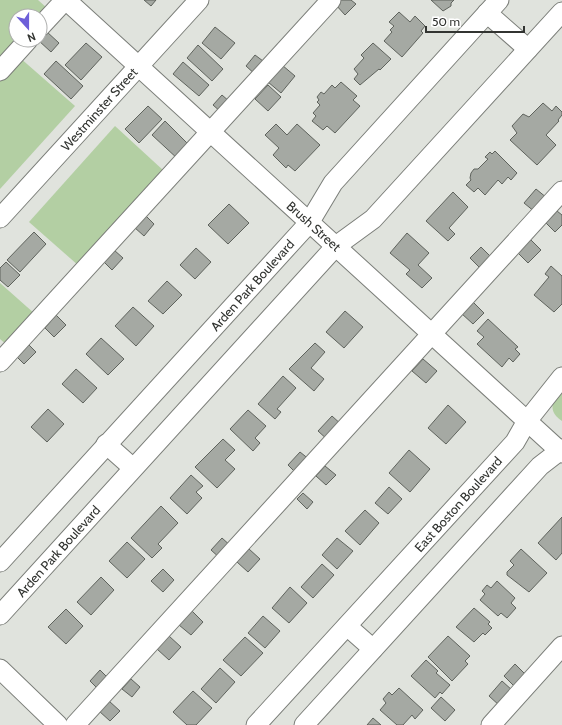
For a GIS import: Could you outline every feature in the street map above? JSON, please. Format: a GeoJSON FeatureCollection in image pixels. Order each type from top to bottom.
{"type":"FeatureCollection","features":[{"type":"Feature","properties":{"kind":"street"},"geometry":{"type":"LineString","coordinates":[[48,19],[66,0]]}},
{"type":"Feature","properties":{"kind":"street","name":"Brush Street"},"geometry":{"type":"LineString","coordinates":[[66,0],[561,451]]}},
{"type":"Feature","properties":{"kind":"street","name":"Westminster Street"},"geometry":{"type":"LineString","coordinates":[[0,218],[199,0]]}},
{"type":"Feature","properties":{"kind":"street"},"geometry":{"type":"LineString","coordinates":[[0,362],[330,0]]}},
{"type":"Feature","properties":{"kind":"street","name":"Arden Park Boulevard"},"geometry":{"type":"LineString","coordinates":[[0,562],[309,223],[333,182],[493,6],[528,49]]}},
{"type":"Feature","properties":{"kind":"street","name":"Arden Park Boulevard"},"geometry":{"type":"LineString","coordinates":[[0,615],[336,246],[373,219],[562,12]]}},
{"type":"Feature","properties":{"kind":"street"},"geometry":{"type":"LineString","coordinates":[[0,71],[21,48]]}},
{"type":"Feature","properties":{"kind":"street"},"geometry":{"type":"LineString","coordinates":[[75,725],[562,191]]}},
{"type":"Feature","properties":{"kind":"street","name":"East Boston Boulevard"},"geometry":{"type":"LineString","coordinates":[[256,725],[515,442],[527,421],[562,377]]}},
{"type":"Feature","properties":{"kind":"street"},"geometry":{"type":"LineString","coordinates":[[106,444],[133,468]]}},
{"type":"Feature","properties":{"kind":"street"},"geometry":{"type":"LineString","coordinates":[[304,725],[540,466],[561,451]]}},
{"type":"Feature","properties":{"kind":"street"},"geometry":{"type":"LineString","coordinates":[[347,626],[373,649]]}},
{"type":"Feature","properties":{"kind":"street"},"geometry":{"type":"LineString","coordinates":[[491,725],[562,646]]}},
{"type":"Feature","properties":{"kind":"street"},"geometry":{"type":"LineString","coordinates":[[0,669],[58,725]]}},
{"type":"Feature","properties":{"kind":"green space"},"geometry":{"type":"Polygon","coordinates":[[[0,0],[38,0],[47,8],[8,8],[8,48],[10,48],[3,58],[0,55],[0,0]]]}},
{"type":"Feature","properties":{"kind":"green space"},"geometry":{"type":"Polygon","coordinates":[[[19,57],[75,106],[0,189],[0,78],[19,57]]]}},
{"type":"Feature","properties":{"kind":"green space"},"geometry":{"type":"Polygon","coordinates":[[[115,126],[164,171],[79,266],[29,222],[115,126]]]}},
{"type":"Feature","properties":{"kind":"green space"},"geometry":{"type":"Polygon","coordinates":[[[0,283],[35,314],[7,345],[0,339],[0,283]]]}},
{"type":"Feature","properties":{"kind":"green space"},"geometry":{"type":"Polygon","coordinates":[[[562,387],[562,421],[554,413],[553,404],[562,387]]]}},
{"type":"Feature","properties":{"kind":"building"},"geometry":{"type":"Polygon","coordinates":[[[144,0],[156,0],[151,6],[144,0]]]}},
{"type":"Feature","properties":{"kind":"building"},"geometry":{"type":"Polygon","coordinates":[[[341,0],[351,0],[356,4],[345,15],[336,5],[341,0]]]}},
{"type":"Feature","properties":{"kind":"building"},"geometry":{"type":"Polygon","coordinates":[[[431,0],[454,0],[451,3],[451,6],[443,11],[431,0]]]}},
{"type":"Feature","properties":{"kind":"building"},"geometry":{"type":"Polygon","coordinates":[[[399,12],[410,22],[415,16],[425,26],[421,31],[423,33],[402,57],[384,41],[392,32],[390,30],[394,26],[389,22],[399,12]]]}},
{"type":"Feature","properties":{"kind":"building"},"geometry":{"type":"Polygon","coordinates":[[[215,27],[235,43],[221,59],[202,43],[215,27]]]}},
{"type":"Feature","properties":{"kind":"building"},"geometry":{"type":"Polygon","coordinates":[[[48,33],[59,43],[51,52],[47,48],[48,48],[48,33]]]}},
{"type":"Feature","properties":{"kind":"building"},"geometry":{"type":"Polygon","coordinates":[[[86,43],[102,57],[81,80],[65,65],[86,43]]]}},
{"type":"Feature","properties":{"kind":"building"},"geometry":{"type":"Polygon","coordinates":[[[373,43],[391,59],[380,70],[379,69],[360,85],[354,79],[358,74],[354,69],[364,58],[361,55],[373,43]]]}},
{"type":"Feature","properties":{"kind":"building"},"geometry":{"type":"Polygon","coordinates":[[[198,45],[223,69],[212,81],[187,58],[198,45]]]}},
{"type":"Feature","properties":{"kind":"building"},"geometry":{"type":"Polygon","coordinates":[[[255,55],[267,64],[257,76],[246,66],[255,55]]]}},
{"type":"Feature","properties":{"kind":"building"},"geometry":{"type":"Polygon","coordinates":[[[56,61],[83,86],[71,99],[44,74],[56,61]]]}},
{"type":"Feature","properties":{"kind":"building"},"geometry":{"type":"Polygon","coordinates":[[[183,62],[209,85],[199,96],[173,74],[183,62]]]}},
{"type":"Feature","properties":{"kind":"building"},"geometry":{"type":"Polygon","coordinates":[[[282,65],[295,76],[281,93],[268,82],[282,65]]]}},
{"type":"Feature","properties":{"kind":"building"},"geometry":{"type":"Polygon","coordinates":[[[341,82],[357,96],[353,100],[360,106],[335,133],[327,126],[323,130],[312,121],[316,116],[313,113],[320,105],[317,102],[319,100],[317,97],[321,92],[324,94],[332,85],[335,88],[341,82]]]}},
{"type":"Feature","properties":{"kind":"building"},"geometry":{"type":"Polygon","coordinates":[[[268,85],[281,97],[268,111],[255,99],[268,85]]]}},
{"type":"Feature","properties":{"kind":"building"},"geometry":{"type":"Polygon","coordinates":[[[222,95],[230,102],[221,112],[213,105],[222,95]]]}},
{"type":"Feature","properties":{"kind":"building"},"geometry":{"type":"Polygon","coordinates":[[[543,103],[552,111],[556,106],[562,112],[562,115],[558,120],[559,121],[546,135],[556,145],[537,165],[510,140],[517,133],[512,126],[523,114],[529,117],[543,103]]]}},
{"type":"Feature","properties":{"kind":"building"},"geometry":{"type":"Polygon","coordinates":[[[148,106],[162,119],[139,143],[125,129],[148,106]]]}},
{"type":"Feature","properties":{"kind":"building"},"geometry":{"type":"Polygon","coordinates":[[[165,121],[191,147],[179,160],[152,135],[165,121]]]}},
{"type":"Feature","properties":{"kind":"building"},"geometry":{"type":"Polygon","coordinates":[[[276,124],[287,135],[297,124],[320,145],[295,171],[288,165],[286,168],[273,155],[279,148],[265,135],[276,124]]]}},
{"type":"Feature","properties":{"kind":"building"},"geometry":{"type":"Polygon","coordinates":[[[495,151],[517,173],[511,180],[508,177],[502,184],[498,180],[485,195],[478,188],[474,192],[466,185],[471,180],[471,173],[474,169],[478,169],[488,159],[485,157],[490,152],[492,154],[495,151]]]}},
{"type":"Feature","properties":{"kind":"building"},"geometry":{"type":"Polygon","coordinates":[[[536,189],[547,198],[535,212],[524,203],[536,189]]]}},
{"type":"Feature","properties":{"kind":"building"},"geometry":{"type":"Polygon","coordinates":[[[453,192],[468,207],[449,228],[455,234],[448,241],[426,221],[453,192]]]}},
{"type":"Feature","properties":{"kind":"building"},"geometry":{"type":"Polygon","coordinates":[[[229,204],[249,223],[228,244],[208,225],[229,204]]]}},
{"type":"Feature","properties":{"kind":"building"},"geometry":{"type":"Polygon","coordinates":[[[557,211],[562,215],[562,225],[555,232],[546,223],[557,211]]]}},
{"type":"Feature","properties":{"kind":"building"},"geometry":{"type":"Polygon","coordinates":[[[145,215],[154,224],[144,236],[134,227],[145,215]]]}},
{"type":"Feature","properties":{"kind":"building"},"geometry":{"type":"Polygon","coordinates":[[[34,232],[46,244],[20,272],[7,260],[34,232]]]}},
{"type":"Feature","properties":{"kind":"building"},"geometry":{"type":"Polygon","coordinates":[[[407,233],[429,253],[418,265],[432,278],[422,288],[406,274],[410,270],[390,253],[407,233]]]}},
{"type":"Feature","properties":{"kind":"building"},"geometry":{"type":"Polygon","coordinates":[[[529,238],[541,250],[528,263],[516,251],[529,238]]]}},
{"type":"Feature","properties":{"kind":"building"},"geometry":{"type":"Polygon","coordinates":[[[481,247],[492,258],[481,269],[470,258],[481,247]]]}},
{"type":"Feature","properties":{"kind":"building"},"geometry":{"type":"Polygon","coordinates":[[[196,248],[211,262],[195,279],[180,265],[196,248]]]}},
{"type":"Feature","properties":{"kind":"building"},"geometry":{"type":"Polygon","coordinates":[[[114,250],[123,258],[112,270],[103,261],[114,250]]]}},
{"type":"Feature","properties":{"kind":"building"},"geometry":{"type":"Polygon","coordinates":[[[6,262],[20,275],[8,287],[0,280],[0,268],[6,262]]]}},
{"type":"Feature","properties":{"kind":"building"},"geometry":{"type":"Polygon","coordinates":[[[551,266],[562,276],[562,304],[554,312],[534,295],[549,277],[545,274],[551,266]]]}},
{"type":"Feature","properties":{"kind":"building"},"geometry":{"type":"Polygon","coordinates":[[[167,281],[182,295],[163,314],[148,301],[167,281]]]}},
{"type":"Feature","properties":{"kind":"building"},"geometry":{"type":"Polygon","coordinates":[[[472,301],[484,313],[473,324],[461,313],[472,301]]]}},
{"type":"Feature","properties":{"kind":"building"},"geometry":{"type":"Polygon","coordinates":[[[133,307],[154,326],[136,346],[115,326],[133,307]]]}},
{"type":"Feature","properties":{"kind":"building"},"geometry":{"type":"Polygon","coordinates":[[[345,311],[363,327],[344,348],[326,332],[345,311]]]}},
{"type":"Feature","properties":{"kind":"building"},"geometry":{"type":"Polygon","coordinates":[[[56,315],[66,325],[54,337],[45,328],[56,315]]]}},
{"type":"Feature","properties":{"kind":"building"},"geometry":{"type":"Polygon","coordinates":[[[488,319],[518,347],[515,349],[520,354],[513,362],[509,358],[502,367],[477,344],[484,337],[477,331],[488,319]]]}},
{"type":"Feature","properties":{"kind":"building"},"geometry":{"type":"Polygon","coordinates":[[[101,338],[124,359],[108,375],[86,354],[101,338]]]}},
{"type":"Feature","properties":{"kind":"building"},"geometry":{"type":"Polygon","coordinates":[[[315,343],[325,352],[311,368],[324,379],[314,391],[289,369],[315,343]]]}},
{"type":"Feature","properties":{"kind":"building"},"geometry":{"type":"Polygon","coordinates":[[[28,344],[36,352],[24,364],[16,356],[28,344]]]}},
{"type":"Feature","properties":{"kind":"building"},"geometry":{"type":"Polygon","coordinates":[[[423,359],[437,371],[426,383],[412,371],[423,359]]]}},
{"type":"Feature","properties":{"kind":"building"},"geometry":{"type":"Polygon","coordinates":[[[76,369],[97,388],[83,403],[62,384],[76,369]]]}},
{"type":"Feature","properties":{"kind":"building"},"geometry":{"type":"Polygon","coordinates":[[[283,376],[296,388],[277,409],[281,412],[275,419],[258,404],[283,376]]]}},
{"type":"Feature","properties":{"kind":"building"},"geometry":{"type":"Polygon","coordinates":[[[448,405],[466,422],[446,444],[428,428],[448,405]]]}},
{"type":"Feature","properties":{"kind":"building"},"geometry":{"type":"Polygon","coordinates":[[[48,409],[64,424],[47,442],[31,427],[48,409]]]}},
{"type":"Feature","properties":{"kind":"building"},"geometry":{"type":"Polygon","coordinates":[[[248,410],[266,426],[255,438],[260,443],[253,451],[230,429],[248,410]]]}},
{"type":"Feature","properties":{"kind":"building"},"geometry":{"type":"Polygon","coordinates":[[[332,416],[343,426],[329,441],[318,431],[332,416]]]}},
{"type":"Feature","properties":{"kind":"building"},"geometry":{"type":"Polygon","coordinates":[[[223,439],[235,450],[225,460],[235,469],[217,488],[195,467],[223,439]]]}},
{"type":"Feature","properties":{"kind":"building"},"geometry":{"type":"Polygon","coordinates":[[[409,450],[430,469],[410,492],[389,473],[409,450]]]}},
{"type":"Feature","properties":{"kind":"building"},"geometry":{"type":"Polygon","coordinates":[[[300,452],[310,460],[297,474],[288,465],[300,452]]]}},
{"type":"Feature","properties":{"kind":"building"},"geometry":{"type":"Polygon","coordinates":[[[325,466],[336,475],[326,485],[316,476],[325,466]]]}},
{"type":"Feature","properties":{"kind":"building"},"geometry":{"type":"Polygon","coordinates":[[[191,475],[203,486],[196,492],[202,498],[187,514],[170,498],[191,475]]]}},
{"type":"Feature","properties":{"kind":"building"},"geometry":{"type":"Polygon","coordinates":[[[389,487],[402,499],[388,514],[375,503],[389,487]]]}},
{"type":"Feature","properties":{"kind":"building"},"geometry":{"type":"Polygon","coordinates":[[[303,493],[313,502],[307,509],[297,499],[303,493]]]}},
{"type":"Feature","properties":{"kind":"building"},"geometry":{"type":"Polygon","coordinates":[[[161,506],[178,523],[158,544],[162,548],[152,558],[131,538],[161,506]]]}},
{"type":"Feature","properties":{"kind":"building"},"geometry":{"type":"Polygon","coordinates":[[[365,510],[379,523],[360,545],[345,531],[365,510]]]}},
{"type":"Feature","properties":{"kind":"building"},"geometry":{"type":"Polygon","coordinates":[[[562,517],[562,553],[556,560],[538,543],[562,517]]]}},
{"type":"Feature","properties":{"kind":"building"},"geometry":{"type":"Polygon","coordinates":[[[222,538],[232,547],[221,559],[211,550],[222,538]]]}},
{"type":"Feature","properties":{"kind":"building"},"geometry":{"type":"Polygon","coordinates":[[[337,538],[353,551],[337,569],[322,555],[337,538]]]}},
{"type":"Feature","properties":{"kind":"building"},"geometry":{"type":"Polygon","coordinates":[[[127,542],[145,559],[127,578],[109,561],[127,542]]]}},
{"type":"Feature","properties":{"kind":"building"},"geometry":{"type":"Polygon","coordinates":[[[249,549],[260,559],[248,572],[237,562],[249,549]]]}},
{"type":"Feature","properties":{"kind":"building"},"geometry":{"type":"Polygon","coordinates":[[[521,549],[547,573],[529,592],[507,575],[507,572],[514,565],[510,561],[521,549]]]}},
{"type":"Feature","properties":{"kind":"building"},"geometry":{"type":"Polygon","coordinates":[[[322,564],[334,575],[313,598],[301,587],[322,564]]]}},
{"type":"Feature","properties":{"kind":"building"},"geometry":{"type":"Polygon","coordinates":[[[163,569],[174,580],[163,592],[151,581],[163,569]]]}},
{"type":"Feature","properties":{"kind":"building"},"geometry":{"type":"Polygon","coordinates":[[[101,577],[114,590],[91,615],[77,602],[101,577]]]}},
{"type":"Feature","properties":{"kind":"building"},"geometry":{"type":"Polygon","coordinates":[[[497,581],[515,598],[511,603],[516,608],[507,618],[501,613],[498,616],[480,600],[485,594],[482,591],[487,585],[491,588],[497,581]]]}},
{"type":"Feature","properties":{"kind":"building"},"geometry":{"type":"Polygon","coordinates":[[[290,587],[307,603],[289,623],[272,608],[290,587]]]}},
{"type":"Feature","properties":{"kind":"building"},"geometry":{"type":"Polygon","coordinates":[[[474,608],[490,622],[488,624],[492,628],[485,635],[483,633],[474,642],[456,627],[474,608]]]}},
{"type":"Feature","properties":{"kind":"building"},"geometry":{"type":"Polygon","coordinates":[[[66,609],[83,626],[66,644],[48,627],[66,609]]]}},
{"type":"Feature","properties":{"kind":"building"},"geometry":{"type":"Polygon","coordinates":[[[192,611],[203,622],[191,635],[179,625],[192,611]]]}},
{"type":"Feature","properties":{"kind":"building"},"geometry":{"type":"Polygon","coordinates":[[[263,616],[280,631],[265,648],[248,633],[263,616]]]}},
{"type":"Feature","properties":{"kind":"building"},"geometry":{"type":"Polygon","coordinates":[[[169,636],[181,647],[169,660],[157,649],[169,636]]]}},
{"type":"Feature","properties":{"kind":"building"},"geometry":{"type":"Polygon","coordinates":[[[448,636],[470,656],[465,661],[468,664],[452,681],[428,657],[448,636]]]}},
{"type":"Feature","properties":{"kind":"building"},"geometry":{"type":"Polygon","coordinates":[[[245,637],[263,653],[241,676],[223,660],[245,637]]]}},
{"type":"Feature","properties":{"kind":"building"},"geometry":{"type":"Polygon","coordinates":[[[426,660],[438,671],[436,673],[450,685],[442,694],[440,692],[435,698],[411,676],[426,660]]]}},
{"type":"Feature","properties":{"kind":"building"},"geometry":{"type":"Polygon","coordinates":[[[515,664],[525,674],[514,686],[504,676],[515,664]]]}},
{"type":"Feature","properties":{"kind":"building"},"geometry":{"type":"Polygon","coordinates":[[[220,668],[235,682],[216,703],[201,689],[220,668]]]}},
{"type":"Feature","properties":{"kind":"building"},"geometry":{"type":"Polygon","coordinates":[[[100,670],[110,680],[100,691],[90,681],[100,670]]]}},
{"type":"Feature","properties":{"kind":"building"},"geometry":{"type":"Polygon","coordinates":[[[131,679],[140,687],[132,697],[122,689],[131,679]]]}},
{"type":"Feature","properties":{"kind":"building"},"geometry":{"type":"Polygon","coordinates":[[[502,681],[513,691],[500,706],[489,696],[502,681]]]}},
{"type":"Feature","properties":{"kind":"building"},"geometry":{"type":"Polygon","coordinates":[[[399,688],[423,710],[415,719],[412,715],[403,725],[397,725],[380,710],[386,703],[383,699],[389,692],[392,695],[399,688]]]}},
{"type":"Feature","properties":{"kind":"building"},"geometry":{"type":"Polygon","coordinates":[[[193,691],[212,708],[196,725],[187,725],[173,712],[193,691]]]}},
{"type":"Feature","properties":{"kind":"building"},"geometry":{"type":"Polygon","coordinates":[[[441,697],[455,710],[445,721],[431,708],[441,697]]]}},
{"type":"Feature","properties":{"kind":"building"},"geometry":{"type":"Polygon","coordinates":[[[109,701],[120,711],[110,721],[99,711],[109,701]]]}},
{"type":"Feature","properties":{"kind":"building"},"geometry":{"type":"Polygon","coordinates":[[[373,718],[381,725],[367,725],[373,718]]]}}]}
